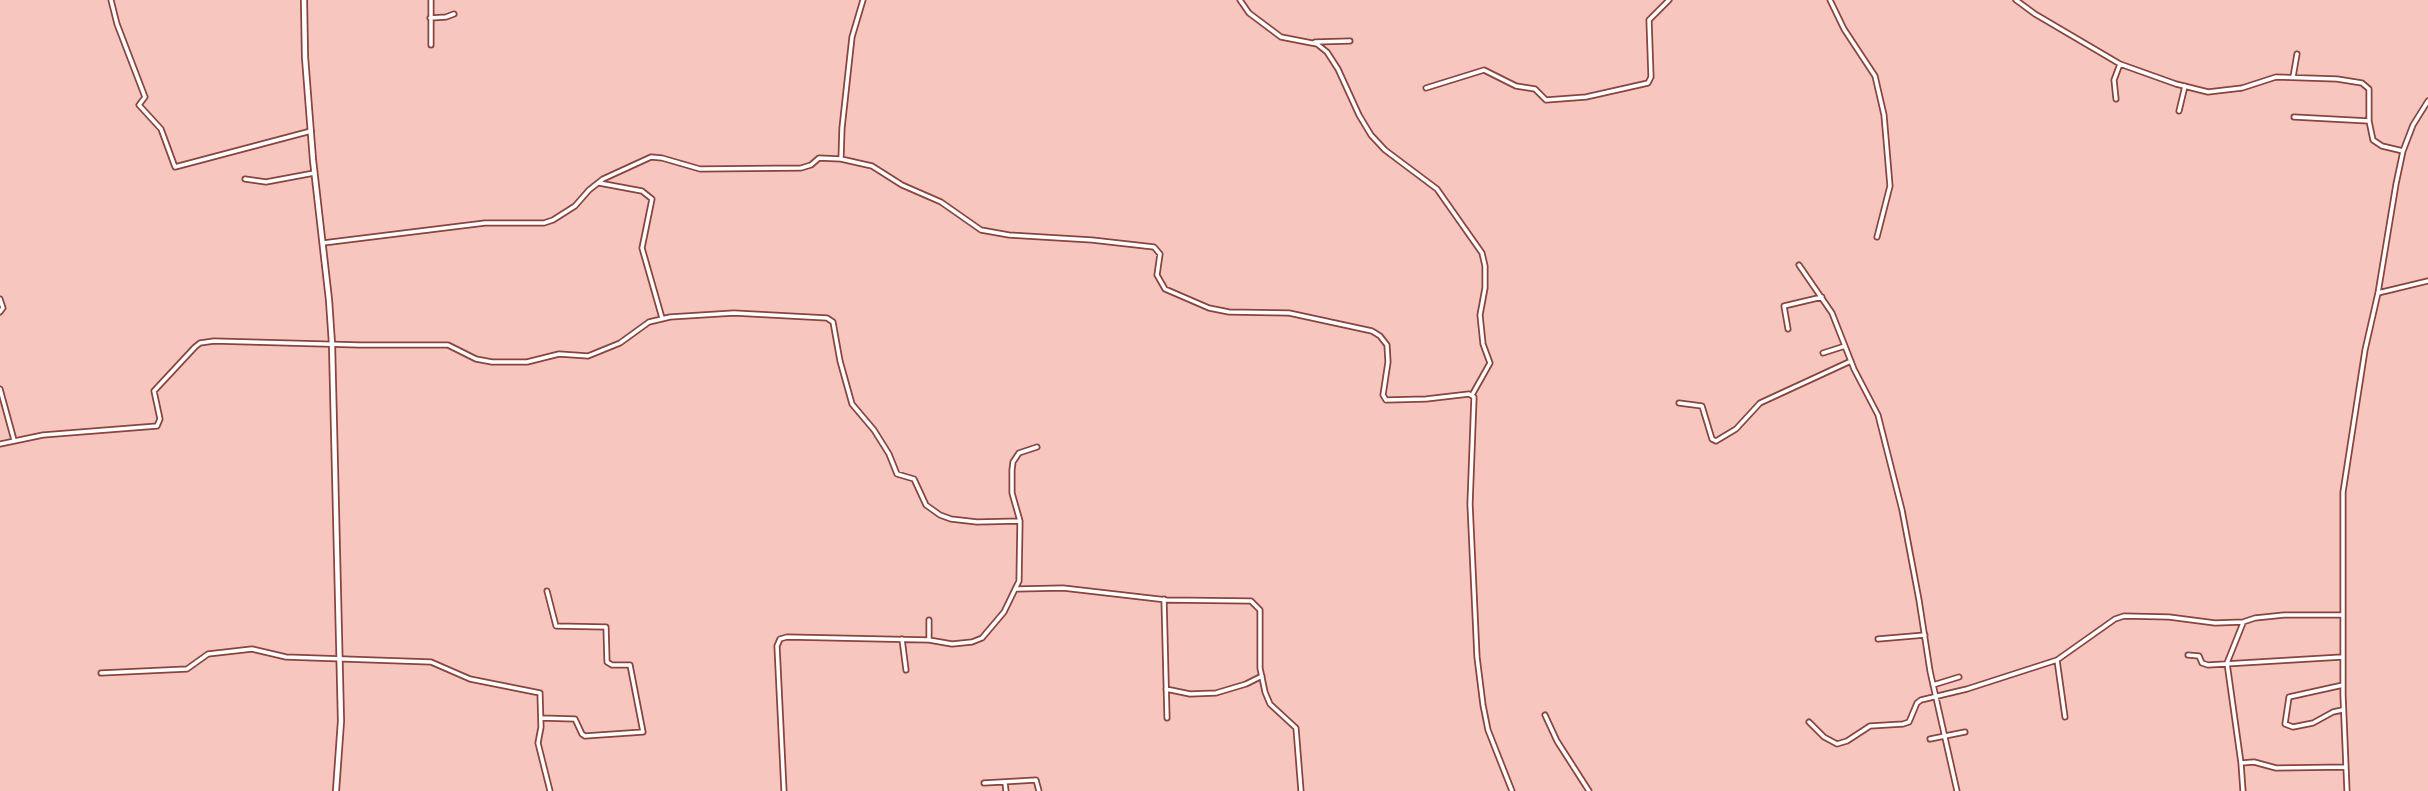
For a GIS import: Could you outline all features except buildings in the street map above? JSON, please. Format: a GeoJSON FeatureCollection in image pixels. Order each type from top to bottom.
{"type":"FeatureCollection","features":[{"type":"Feature","properties":{"kind":"street"},"geometry":{"type":"LineString","coordinates":[[111,0],[117,24],[145,97],[139,105],[161,130],[176,167],[312,131]]}},
{"type":"Feature","properties":{"kind":"street"},"geometry":{"type":"LineString","coordinates":[[304,0],[305,57],[314,173],[332,344],[341,721],[336,791]]}},
{"type":"Feature","properties":{"kind":"street"},"geometry":{"type":"LineString","coordinates":[[431,0],[431,45]]}},
{"type":"Feature","properties":{"kind":"street"},"geometry":{"type":"LineString","coordinates":[[841,159],[852,37],[863,0]]}},
{"type":"Feature","properties":{"kind":"street"},"geometry":{"type":"LineString","coordinates":[[1240,0],[1249,13],[1281,37],[1313,43],[1350,41]]}},
{"type":"Feature","properties":{"kind":"street"},"geometry":{"type":"LineString","coordinates":[[1426,88],[1484,70],[1516,86],[1535,89],[1546,100],[1608,93],[1648,83],[1651,79],[1649,20],[1669,0]]}},
{"type":"Feature","properties":{"kind":"street"},"geometry":{"type":"LineString","coordinates":[[1830,0],[1844,29],[1872,70],[1879,92],[1890,186],[1877,237]]}},
{"type":"Feature","properties":{"kind":"street"},"geometry":{"type":"LineString","coordinates":[[2017,0],[2035,14],[2120,64],[2208,92],[2225,92],[2276,77],[2353,81],[2367,85],[2370,93],[2371,134],[2377,144],[2403,150]]}},
{"type":"Feature","properties":{"kind":"street"},"geometry":{"type":"LineString","coordinates":[[430,18],[454,13]]}},
{"type":"Feature","properties":{"kind":"street"},"geometry":{"type":"LineString","coordinates":[[1313,43],[1327,52],[1338,69],[1371,135],[1385,150],[1437,189],[1482,253],[1485,288],[1480,315],[1483,344],[1490,363],[1472,395],[1475,410],[1470,525],[1477,657],[1488,730],[1512,791]]}},
{"type":"Feature","properties":{"kind":"street"},"geometry":{"type":"LineString","coordinates":[[2293,77],[2298,54]]}},
{"type":"Feature","properties":{"kind":"street"},"geometry":{"type":"LineString","coordinates":[[2116,99],[2114,80],[2120,64]]}},
{"type":"Feature","properties":{"kind":"street"},"geometry":{"type":"LineString","coordinates":[[2179,111],[2185,86]]}},
{"type":"Feature","properties":{"kind":"street"},"geometry":{"type":"LineString","coordinates":[[2347,791],[2343,710],[2343,492],[2364,350],[2378,293],[2403,150],[2413,125],[2428,101]]}},
{"type":"Feature","properties":{"kind":"street"},"geometry":{"type":"LineString","coordinates":[[2294,117],[2369,121]]}},
{"type":"Feature","properties":{"kind":"street"},"geometry":{"type":"LineString","coordinates":[[323,243],[485,223],[544,223],[575,206],[598,182],[653,157],[700,169],[802,168],[819,158],[841,159],[872,166],[941,202],[981,230],[1009,235],[1154,247],[1160,254],[1157,275],[1164,289],[1209,307],[1229,312],[1289,313],[1372,331],[1387,345],[1388,362],[1383,395],[1386,400],[1472,395]]}},
{"type":"Feature","properties":{"kind":"street"},"geometry":{"type":"LineString","coordinates":[[245,179],[265,182],[314,173]]}},
{"type":"Feature","properties":{"kind":"street"},"geometry":{"type":"LineString","coordinates":[[598,182],[642,191],[652,199],[642,248],[662,318]]}},
{"type":"Feature","properties":{"kind":"street"},"geometry":{"type":"LineString","coordinates":[[1799,265],[1832,313],[1851,361],[1875,407],[1902,510],[1933,685],[1957,791]]}},
{"type":"Feature","properties":{"kind":"street"},"geometry":{"type":"LineString","coordinates":[[2378,293],[2428,281]]}},
{"type":"Feature","properties":{"kind":"street"},"geometry":{"type":"LineString","coordinates":[[1788,329],[1784,306],[1822,297]]}},
{"type":"Feature","properties":{"kind":"street"},"geometry":{"type":"LineString","coordinates":[[0,299],[3,308],[0,312]]}},
{"type":"Feature","properties":{"kind":"street"},"geometry":{"type":"LineString","coordinates":[[0,444],[43,435],[158,426],[160,419],[154,391],[200,343],[230,340],[448,345],[476,359],[527,362],[559,354],[588,356],[620,343],[649,322],[662,318],[734,313],[830,318],[852,404],[889,454],[897,474],[914,479],[930,509],[951,519],[966,522],[1020,521]]}},
{"type":"Feature","properties":{"kind":"street"},"geometry":{"type":"LineString","coordinates":[[1823,352],[1845,346]]}},
{"type":"Feature","properties":{"kind":"street"},"geometry":{"type":"LineString","coordinates":[[1679,403],[1702,406],[1712,439],[1716,441],[1736,429],[1760,404],[1851,361]]}},
{"type":"Feature","properties":{"kind":"street"},"geometry":{"type":"LineString","coordinates":[[0,389],[14,440]]}},
{"type":"Feature","properties":{"kind":"street"},"geometry":{"type":"LineString","coordinates":[[784,791],[777,646],[780,639],[902,639],[963,644],[982,638],[999,621],[1017,589],[1020,571],[1020,521],[1012,493],[1013,462],[1019,453],[1037,447]]}},
{"type":"Feature","properties":{"kind":"street"},"geometry":{"type":"LineString","coordinates":[[1017,589],[1070,589],[1164,600],[1251,601],[1261,610],[1262,676],[1270,704],[1296,729],[1301,791]]}},
{"type":"Feature","properties":{"kind":"street"},"geometry":{"type":"LineString","coordinates":[[541,718],[575,719],[585,736],[643,732],[631,665],[612,665],[607,662],[606,627],[556,626],[547,591]]}},
{"type":"Feature","properties":{"kind":"street"},"geometry":{"type":"LineString","coordinates":[[1164,600],[1167,718]]}},
{"type":"Feature","properties":{"kind":"street"},"geometry":{"type":"LineString","coordinates":[[1809,722],[1833,744],[1841,744],[1870,726],[1909,722],[1917,704],[2057,660],[2124,616],[2169,617],[2215,623],[2244,622],[2284,615],[2343,615]]}},
{"type":"Feature","properties":{"kind":"street"},"geometry":{"type":"LineString","coordinates":[[929,620],[929,640]]}},
{"type":"Feature","properties":{"kind":"street"},"geometry":{"type":"LineString","coordinates":[[2243,791],[2227,663],[2244,622]]}},
{"type":"Feature","properties":{"kind":"street"},"geometry":{"type":"LineString","coordinates":[[1878,639],[1924,635]]}},
{"type":"Feature","properties":{"kind":"street"},"geometry":{"type":"LineString","coordinates":[[902,639],[906,670]]}},
{"type":"Feature","properties":{"kind":"street"},"geometry":{"type":"LineString","coordinates":[[101,673],[187,669],[208,654],[252,649],[286,657],[431,662],[470,680],[540,693],[538,743],[550,791]]}},
{"type":"Feature","properties":{"kind":"street"},"geometry":{"type":"LineString","coordinates":[[2188,655],[2199,656],[2205,665],[2343,657]]}},
{"type":"Feature","properties":{"kind":"street"},"geometry":{"type":"LineString","coordinates":[[2057,660],[2065,716]]}},
{"type":"Feature","properties":{"kind":"street"},"geometry":{"type":"LineString","coordinates":[[1166,689],[1190,694],[1216,693],[1262,676]]}},
{"type":"Feature","properties":{"kind":"street"},"geometry":{"type":"LineString","coordinates":[[1933,685],[1959,677]]}},
{"type":"Feature","properties":{"kind":"street"},"geometry":{"type":"LineString","coordinates":[[2343,685],[2290,696],[2285,724],[2293,727],[2314,723],[2333,712],[2343,710]]}},
{"type":"Feature","properties":{"kind":"street"},"geometry":{"type":"LineString","coordinates":[[1545,715],[1557,741],[1589,791]]}},
{"type":"Feature","properties":{"kind":"street"},"geometry":{"type":"LineString","coordinates":[[1930,739],[1965,732]]}},
{"type":"Feature","properties":{"kind":"street"},"geometry":{"type":"LineString","coordinates":[[2241,762],[2254,762],[2276,768],[2346,767]]}},
{"type":"Feature","properties":{"kind":"street"},"geometry":{"type":"LineString","coordinates":[[984,783],[1036,780],[1040,791]]}},
{"type":"Feature","properties":{"kind":"street"},"geometry":{"type":"LineString","coordinates":[[1005,783],[1006,791]]}}]}
